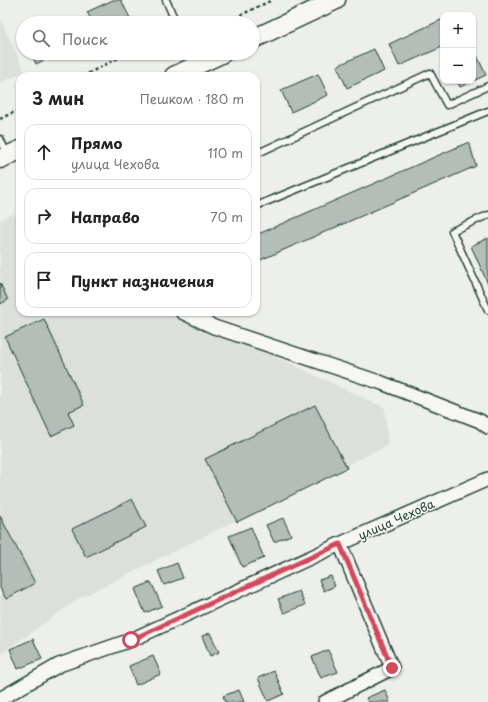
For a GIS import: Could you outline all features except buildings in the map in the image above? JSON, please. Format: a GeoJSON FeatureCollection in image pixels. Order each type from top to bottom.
{"type":"FeatureCollection","features":[{"type":"Feature","properties":{"kind":"main road"},"geometry":{"type":"LineString","coordinates":[[260,36],[336,0]]}},
{"type":"Feature","properties":{"kind":"main road"},"geometry":{"type":"LineString","coordinates":[[178,72],[191,60]]}},
{"type":"Feature","properties":{"kind":"street"},"geometry":{"type":"LineString","coordinates":[[191,316],[214,327],[382,384],[480,421],[488,427]]}},
{"type":"Feature","properties":{"kind":"street","name":"улица Чехова"},"geometry":{"type":"LineString","coordinates":[[0,700],[59,665],[131,640],[340,544],[488,479]]}},
{"type":"Feature","properties":{"kind":"street"},"geometry":{"type":"LineString","coordinates":[[325,702],[340,699],[392,668],[340,544]]}},
{"type":"Feature","properties":{"kind":"lane"},"geometry":{"type":"LineString","coordinates":[[166,0],[173,16]]}},
{"type":"Feature","properties":{"kind":"lane"},"geometry":{"type":"LineString","coordinates":[[260,152],[430,73],[447,105],[488,86]]}},
{"type":"Feature","properties":{"kind":"lane"},"geometry":{"type":"LineString","coordinates":[[260,204],[488,111]]}},
{"type":"Feature","properties":{"kind":"lane"},"geometry":{"type":"LineString","coordinates":[[0,139],[9,155]]}},
{"type":"Feature","properties":{"kind":"lane"},"geometry":{"type":"LineString","coordinates":[[488,215],[452,230],[488,310]]}},
{"type":"Feature","properties":{"kind":"path"},"geometry":{"type":"LineString","coordinates":[[239,16],[272,0]]}},
{"type":"Feature","properties":{"kind":"path"},"geometry":{"type":"LineString","coordinates":[[91,72],[114,60]]}},
{"type":"Feature","properties":{"kind":"path"},"geometry":{"type":"LineString","coordinates":[[0,119],[16,111]]}},
{"type":"Feature","properties":{"kind":"shaded area"},"geometry":{"type":"Polygon","coordinates":[[[0,18],[16,53],[16,60],[19,60],[25,72],[16,72],[16,76],[0,83],[0,18]]]}},
{"type":"Feature","properties":{"kind":"shaded area"},"geometry":{"type":"Polygon","coordinates":[[[13,213],[16,216],[16,316],[189,316],[385,408],[388,445],[78,599],[0,655],[0,220],[13,213]]]}},
{"type":"Feature","properties":{"kind":"route"},"geometry":{"type":"LineString","coordinates":[[131,640],[340,544],[392,668]]}}]}
